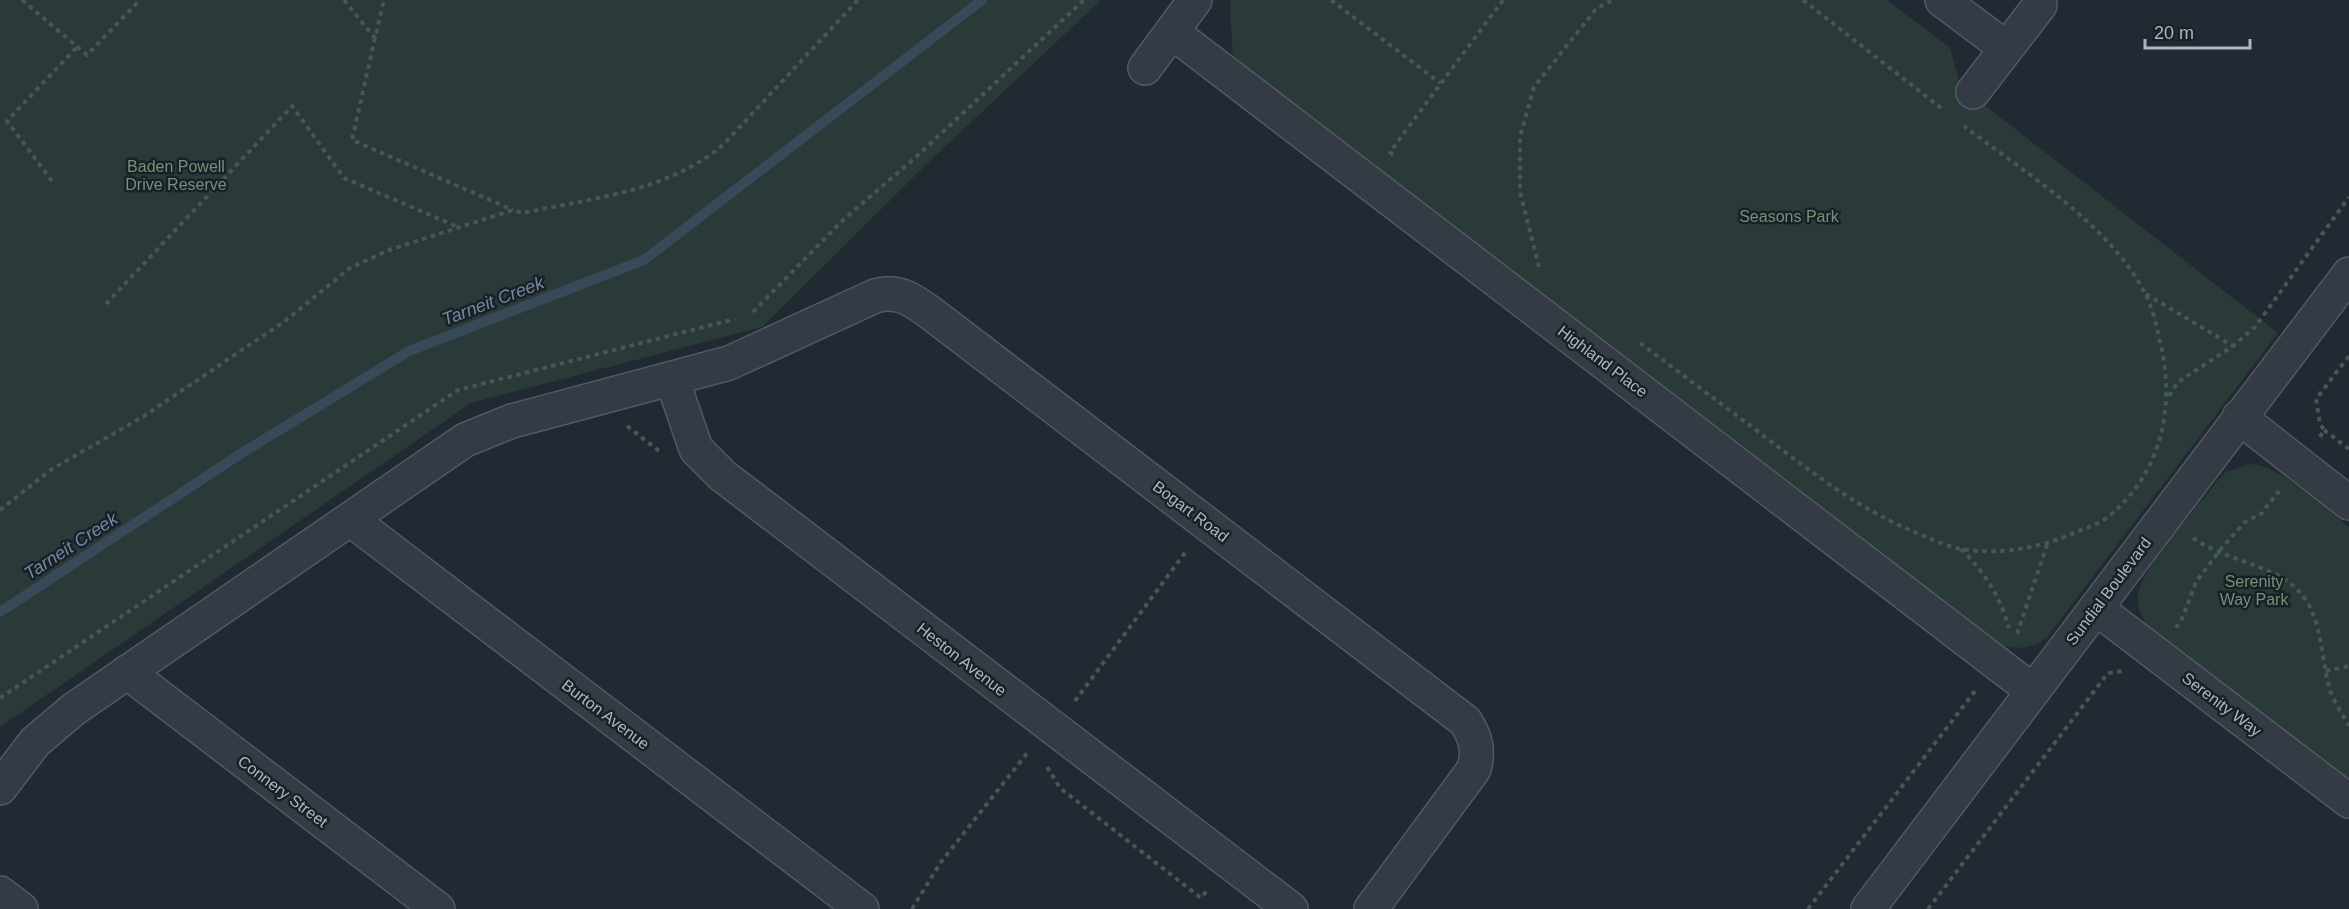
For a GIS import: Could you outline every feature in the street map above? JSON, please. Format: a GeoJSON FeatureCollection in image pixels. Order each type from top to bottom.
{"type":"FeatureCollection","features":[{"type":"Feature","properties":{"kind":"street"},"geometry":{"type":"LineString","coordinates":[[1145,68],[1195,0]]}},
{"type":"Feature","properties":{"kind":"street"},"geometry":{"type":"LineString","coordinates":[[1942,0],[2006,48]]}},
{"type":"Feature","properties":{"kind":"street"},"geometry":{"type":"LineString","coordinates":[[1973,92],[2040,4]]}},
{"type":"Feature","properties":{"kind":"street","name":"Highland Place"},"geometry":{"type":"LineString","coordinates":[[1172,32],[2006,653],[2033,691]]}},
{"type":"Feature","properties":{"kind":"street","name":"Sundial Boulevard"},"geometry":{"type":"LineString","coordinates":[[1868,909],[2349,274]]}},
{"type":"Feature","properties":{"kind":"street","name":"Bogart Road"},"geometry":{"type":"LineString","coordinates":[[672,379],[729,363],[760,351],[885,293],[904,295],[942,321],[1453,711],[1473,733],[1477,757],[1474,770],[1371,909]]}},
{"type":"Feature","properties":{"kind":"street"},"geometry":{"type":"LineString","coordinates":[[0,788],[47,730],[438,456],[487,429],[672,379]]}},
{"type":"Feature","properties":{"kind":"street","name":"Heston Avenue"},"geometry":{"type":"LineString","coordinates":[[672,379],[696,449],[723,476],[1291,909]]}},
{"type":"Feature","properties":{"kind":"street"},"geometry":{"type":"LineString","coordinates":[[2239,417],[2349,503]]}},
{"type":"Feature","properties":{"kind":"street","name":"Burton Avenue"},"geometry":{"type":"LineString","coordinates":[[350,519],[862,909]]}},
{"type":"Feature","properties":{"kind":"street","name":"Serenity Way"},"geometry":{"type":"LineString","coordinates":[[2096,608],[2349,801]]}},
{"type":"Feature","properties":{"kind":"street","name":"Connery Street"},"geometry":{"type":"LineString","coordinates":[[127,672],[438,909]]}},
{"type":"Feature","properties":{"kind":"street"},"geometry":{"type":"LineString","coordinates":[[0,893],[21,909]]}},
{"type":"Feature","properties":{"kind":"path"},"geometry":{"type":"LineString","coordinates":[[22,0],[87,55],[140,0]]}},
{"type":"Feature","properties":{"kind":"path"},"geometry":{"type":"LineString","coordinates":[[344,0],[375,38]]}},
{"type":"Feature","properties":{"kind":"path"},"geometry":{"type":"LineString","coordinates":[[384,0],[352,140],[523,213],[657,183],[702,162],[723,145],[858,0]]}},
{"type":"Feature","properties":{"kind":"path"},"geometry":{"type":"LineString","coordinates":[[750,315],[843,220],[916,157],[1084,0]]}},
{"type":"Feature","properties":{"kind":"path"},"geometry":{"type":"LineString","coordinates":[[1331,0],[1440,83]]}},
{"type":"Feature","properties":{"kind":"path"},"geometry":{"type":"LineString","coordinates":[[1399,159],[1389,152],[1503,0]]}},
{"type":"Feature","properties":{"kind":"path"},"geometry":{"type":"LineString","coordinates":[[1539,268],[1520,192],[1523,127],[1534,87],[1596,9],[1612,0]]}},
{"type":"Feature","properties":{"kind":"path"},"geometry":{"type":"LineString","coordinates":[[1803,0],[1943,109]]}},
{"type":"Feature","properties":{"kind":"path"},"geometry":{"type":"LineString","coordinates":[[52,181],[8,121],[77,47]]}},
{"type":"Feature","properties":{"kind":"path"},"geometry":{"type":"LineString","coordinates":[[106,304],[292,106],[344,178],[459,227]]}},
{"type":"Feature","properties":{"kind":"path"},"geometry":{"type":"LineString","coordinates":[[1634,338],[1851,501],[1911,531],[1960,549],[2004,550],[2047,544],[2088,528],[2104,519],[2134,489],[2158,449],[2164,429],[2168,396],[2163,349],[2145,293],[2118,256],[2076,213],[1961,123]]}},
{"type":"Feature","properties":{"kind":"path"},"geometry":{"type":"LineString","coordinates":[[2168,396],[2178,382],[2233,346],[2255,327],[2349,197]]}},
{"type":"Feature","properties":{"kind":"path"},"geometry":{"type":"LineString","coordinates":[[0,510],[52,470],[144,416],[285,321],[350,268],[389,250],[513,210]]}},
{"type":"Feature","properties":{"kind":"path"},"geometry":{"type":"LineString","coordinates":[[1529,261],[1548,275]]}},
{"type":"Feature","properties":{"kind":"path"},"geometry":{"type":"LineString","coordinates":[[2145,293],[2233,346]]}},
{"type":"Feature","properties":{"kind":"path"},"geometry":{"type":"LineString","coordinates":[[0,698],[458,390],[740,318]]}},
{"type":"Feature","properties":{"kind":"path"},"geometry":{"type":"LineString","coordinates":[[622,423],[660,452]]}},
{"type":"Feature","properties":{"kind":"path"},"geometry":{"type":"LineString","coordinates":[[2324,430],[2349,449]]}},
{"type":"Feature","properties":{"kind":"path"},"geometry":{"type":"LineString","coordinates":[[2134,489],[2196,540],[2269,571],[2297,589],[2314,614],[2322,638],[2331,692],[2349,726]]}},
{"type":"Feature","properties":{"kind":"path"},"geometry":{"type":"LineString","coordinates":[[1808,909],[2006,653],[2047,544]]}},
{"type":"Feature","properties":{"kind":"path"},"geometry":{"type":"LineString","coordinates":[[1960,549],[1990,581],[2002,604],[2006,653]]}},
{"type":"Feature","properties":{"kind":"path"},"geometry":{"type":"LineString","coordinates":[[2326,671],[2349,666]]}},
{"type":"Feature","properties":{"kind":"path"},"geometry":{"type":"LineString","coordinates":[[1044,762],[1053,781],[1060,788],[1201,898],[1212,884]]}},
{"type":"Feature","properties":{"kind":"green space","name":"Baden Powell Drive Reserve"},"geometry":{"type":"Polygon","coordinates":[[[0,0],[1101,0],[934,157],[762,327],[471,403],[0,727],[0,0]]]}},
{"type":"Feature","properties":{"kind":"green space","name":"Seasons Park"},"geometry":{"type":"Polygon","coordinates":[[[1230,0],[1887,0],[1950,48],[1960,86],[2278,333],[2047,637],[2036,644],[2025,647],[2013,648],[2000,645],[1233,63],[1230,0]]]}},
{"type":"Feature","properties":{"kind":"green space","name":"Serenity Way Park"},"geometry":{"type":"Polygon","coordinates":[[[2249,464],[2261,466],[2288,479],[2349,527],[2349,782],[2147,626],[2139,609],[2138,595],[2143,579],[2174,535],[2226,472],[2249,464]]]}},
{"type":"Feature","properties":{"kind":"waterway","name":"Tarneit Creek"},"geometry":{"type":"LineString","coordinates":[[0,612],[242,453],[409,351],[644,260],[982,0]]}}]}
